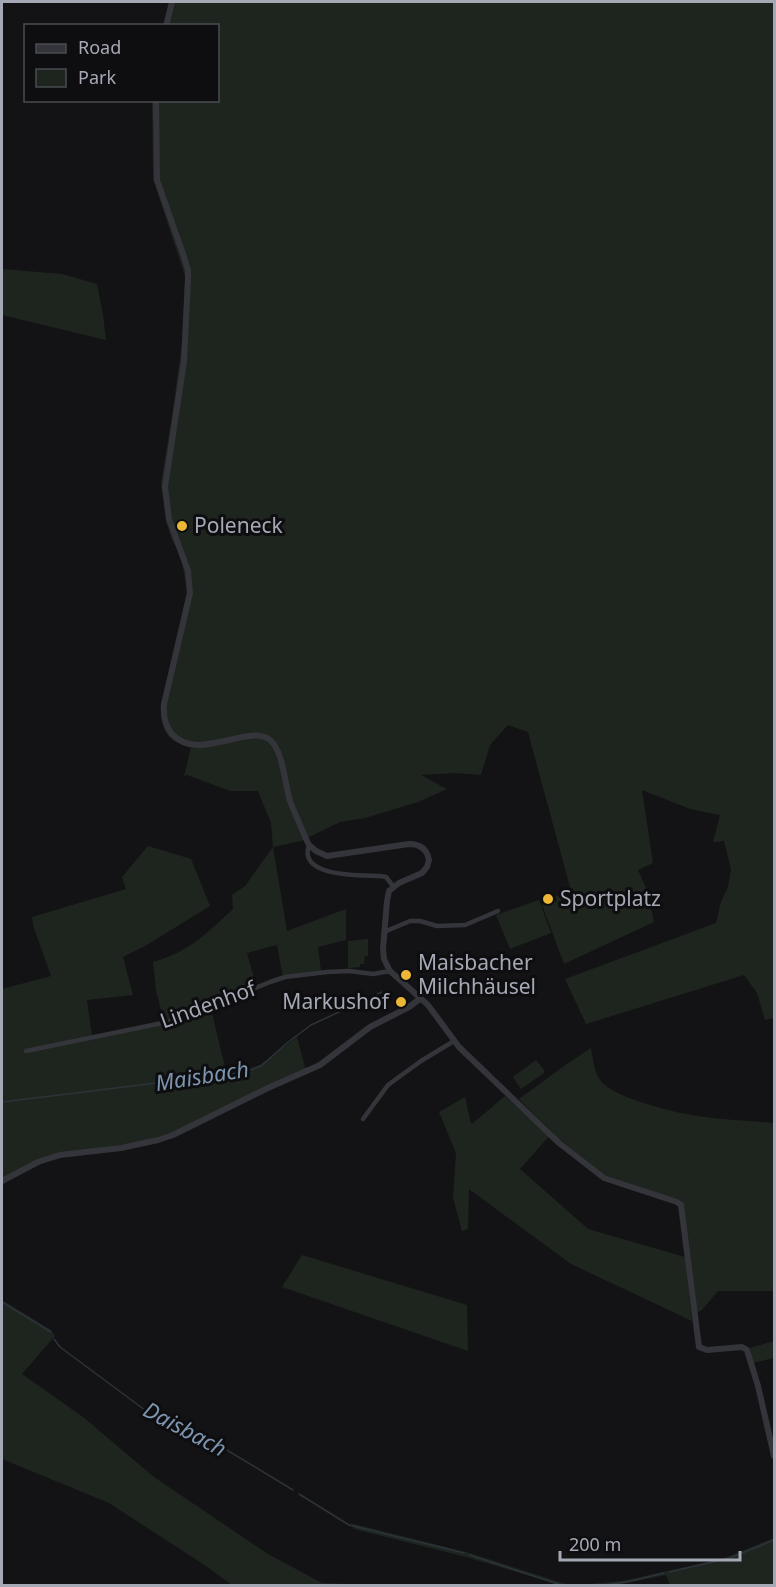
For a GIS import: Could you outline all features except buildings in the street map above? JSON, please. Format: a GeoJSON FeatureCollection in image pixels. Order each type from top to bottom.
{"type":"FeatureCollection","features":[{"type":"Feature","properties":{"kind":"street"},"geometry":{"type":"LineString","coordinates":[[166,24],[172,2]]}},
{"type":"Feature","properties":{"kind":"street"},"geometry":{"type":"LineString","coordinates":[[156,102],[157,180],[188,270],[184,361],[165,487],[169,519],[188,571],[190,593],[163,711],[166,724],[171,733],[184,743],[194,746],[262,736],[271,741],[279,757],[290,799],[308,842],[320,853],[327,856],[409,844],[417,845],[427,852],[429,860],[426,869],[419,875],[393,886],[388,894],[384,959],[390,971],[434,1012],[454,1041],[559,1143],[604,1178],[681,1205],[699,1347],[707,1350],[746,1348],[774,1456]]}},
{"type":"Feature","properties":{"kind":"street"},"geometry":{"type":"LineString","coordinates":[[308,842],[308,857],[327,871],[386,877],[393,886]]}},
{"type":"Feature","properties":{"kind":"street"},"geometry":{"type":"LineString","coordinates":[[384,932],[410,921],[420,921],[437,926],[465,925],[498,911]]}},
{"type":"Feature","properties":{"kind":"street","name":"Lindenhof"},"geometry":{"type":"LineString","coordinates":[[26,1051],[174,1021],[285,977],[327,972],[349,971],[373,974],[390,971]]}},
{"type":"Feature","properties":{"kind":"street"},"geometry":{"type":"LineString","coordinates":[[2,1181],[38,1162],[60,1155],[122,1148],[173,1135],[320,1065],[370,1027],[421,998]]}},
{"type":"Feature","properties":{"kind":"street"},"geometry":{"type":"LineString","coordinates":[[363,1119],[388,1085],[454,1041]]}},
{"type":"Feature","properties":{"kind":"green space"},"geometry":{"type":"Polygon","coordinates":[[[171,2],[774,2],[774,1018],[765,1020],[757,993],[744,975],[586,1024],[565,979],[716,923],[721,902],[728,887],[731,869],[724,841],[713,842],[720,815],[690,809],[642,790],[653,863],[638,870],[646,888],[654,922],[564,964],[542,905],[557,901],[556,896],[571,891],[528,732],[508,725],[490,745],[481,775],[456,773],[421,775],[447,789],[418,802],[365,818],[340,822],[301,841],[273,847],[271,823],[258,791],[230,791],[187,775],[184,776],[191,748],[168,736],[163,726],[161,711],[187,592],[181,555],[172,540],[166,521],[161,483],[182,343],[185,276],[153,179],[152,102],[219,102],[219,24],[164,24],[171,2]]]}},
{"type":"Feature","properties":{"kind":"green space"},"geometry":{"type":"Polygon","coordinates":[[[2,269],[62,274],[97,284],[106,340],[2,315],[2,269]]]}},
{"type":"Feature","properties":{"kind":"green space"},"geometry":{"type":"Polygon","coordinates":[[[148,846],[191,859],[210,906],[123,957],[133,995],[87,1000],[92,1036],[164,1021],[156,990],[153,962],[187,947],[233,909],[232,895],[245,886],[273,847],[287,931],[346,909],[346,940],[318,947],[321,971],[283,977],[277,945],[247,953],[256,985],[210,1005],[227,1075],[260,1065],[297,1037],[306,1071],[170,1134],[133,1143],[54,1155],[2,1179],[2,989],[51,976],[32,917],[126,889],[122,877],[148,846]]]}},
{"type":"Feature","properties":{"kind":"green space"},"geometry":{"type":"Polygon","coordinates":[[[539,900],[551,933],[510,949],[496,915],[539,900]]]}},
{"type":"Feature","properties":{"kind":"green space"},"geometry":{"type":"Polygon","coordinates":[[[368,939],[368,956],[365,956],[364,964],[360,964],[360,967],[348,968],[348,941],[368,939]]]}},
{"type":"Feature","properties":{"kind":"green space"},"geometry":{"type":"Polygon","coordinates":[[[591,1048],[595,1069],[600,1080],[608,1087],[633,1099],[693,1115],[774,1123],[774,1291],[718,1291],[701,1311],[697,1312],[681,1201],[602,1174],[559,1139],[519,1099],[591,1048]]]}},
{"type":"Feature","properties":{"kind":"green space"},"geometry":{"type":"Polygon","coordinates":[[[536,1060],[544,1073],[521,1089],[513,1077],[536,1060]]]}},
{"type":"Feature","properties":{"kind":"green space"},"geometry":{"type":"Polygon","coordinates":[[[505,1096],[549,1136],[520,1169],[588,1229],[685,1257],[692,1321],[571,1264],[469,1189],[468,1229],[462,1231],[453,1198],[456,1153],[439,1112],[465,1097],[472,1124],[505,1096]]]}},
{"type":"Feature","properties":{"kind":"green space"},"geometry":{"type":"Polygon","coordinates":[[[302,1255],[467,1305],[468,1351],[282,1287],[302,1255]]]}},
{"type":"Feature","properties":{"kind":"green space"},"geometry":{"type":"Polygon","coordinates":[[[2,1300],[51,1330],[55,1336],[22,1374],[83,1417],[154,1477],[268,1554],[322,1583],[373,1585],[232,1585],[109,1503],[2,1459],[2,1300]]]}},
{"type":"Feature","properties":{"kind":"green space"},"geometry":{"type":"Polygon","coordinates":[[[774,1341],[774,1358],[753,1363],[750,1348],[774,1341]]]}},
{"type":"Feature","properties":{"kind":"green space"},"geometry":{"type":"Polygon","coordinates":[[[350,1523],[466,1552],[569,1585],[560,1585],[466,1557],[354,1529],[350,1523]]]}},
{"type":"Feature","properties":{"kind":"green space"},"geometry":{"type":"Polygon","coordinates":[[[774,1538],[774,1585],[670,1585],[666,1575],[615,1585],[579,1585],[622,1581],[722,1559],[774,1538]]]}},
{"type":"Feature","properties":{"kind":"waterway","name":"Maisbach"},"geometry":{"type":"LineString","coordinates":[[2,1102],[246,1072],[261,1066],[311,1025],[382,992]]}},
{"type":"Feature","properties":{"kind":"waterway","name":"Daisbach"},"geometry":{"type":"LineString","coordinates":[[2,1302],[51,1332]]}},
{"type":"Feature","properties":{"kind":"waterway","name":"Daisbach"},"geometry":{"type":"LineString","coordinates":[[54,1339],[60,1347],[161,1422],[192,1429],[293,1490]]}},
{"type":"Feature","properties":{"kind":"waterway","name":"Daisbach"},"geometry":{"type":"LineString","coordinates":[[299,1494],[349,1525],[464,1553]]}},
{"type":"Feature","properties":{"kind":"waterway","name":"Daisbach"},"geometry":{"type":"LineString","coordinates":[[669,1572],[730,1558],[774,1540]]}},
{"type":"Feature","properties":{"kind":"waterway","name":"Daisbach"},"geometry":{"type":"LineString","coordinates":[[470,1555],[564,1586]]}},
{"type":"Feature","properties":{"kind":"waterway","name":"Daisbach"},"geometry":{"type":"LineString","coordinates":[[598,1586],[664,1573]]}},
{"type":"Feature","properties":{"kind":"place","name":"Poleneck"},"geometry":{"type":"Point","coordinates":[182,526]}},
{"type":"Feature","properties":{"kind":"place","name":"Sportplatz"},"geometry":{"type":"Point","coordinates":[548,899]}},
{"type":"Feature","properties":{"kind":"place","name":"Maisbacher Milchhäusel"},"geometry":{"type":"Point","coordinates":[406,975]}},
{"type":"Feature","properties":{"kind":"place","name":"Markushof"},"geometry":{"type":"Point","coordinates":[401,1002]}}]}
